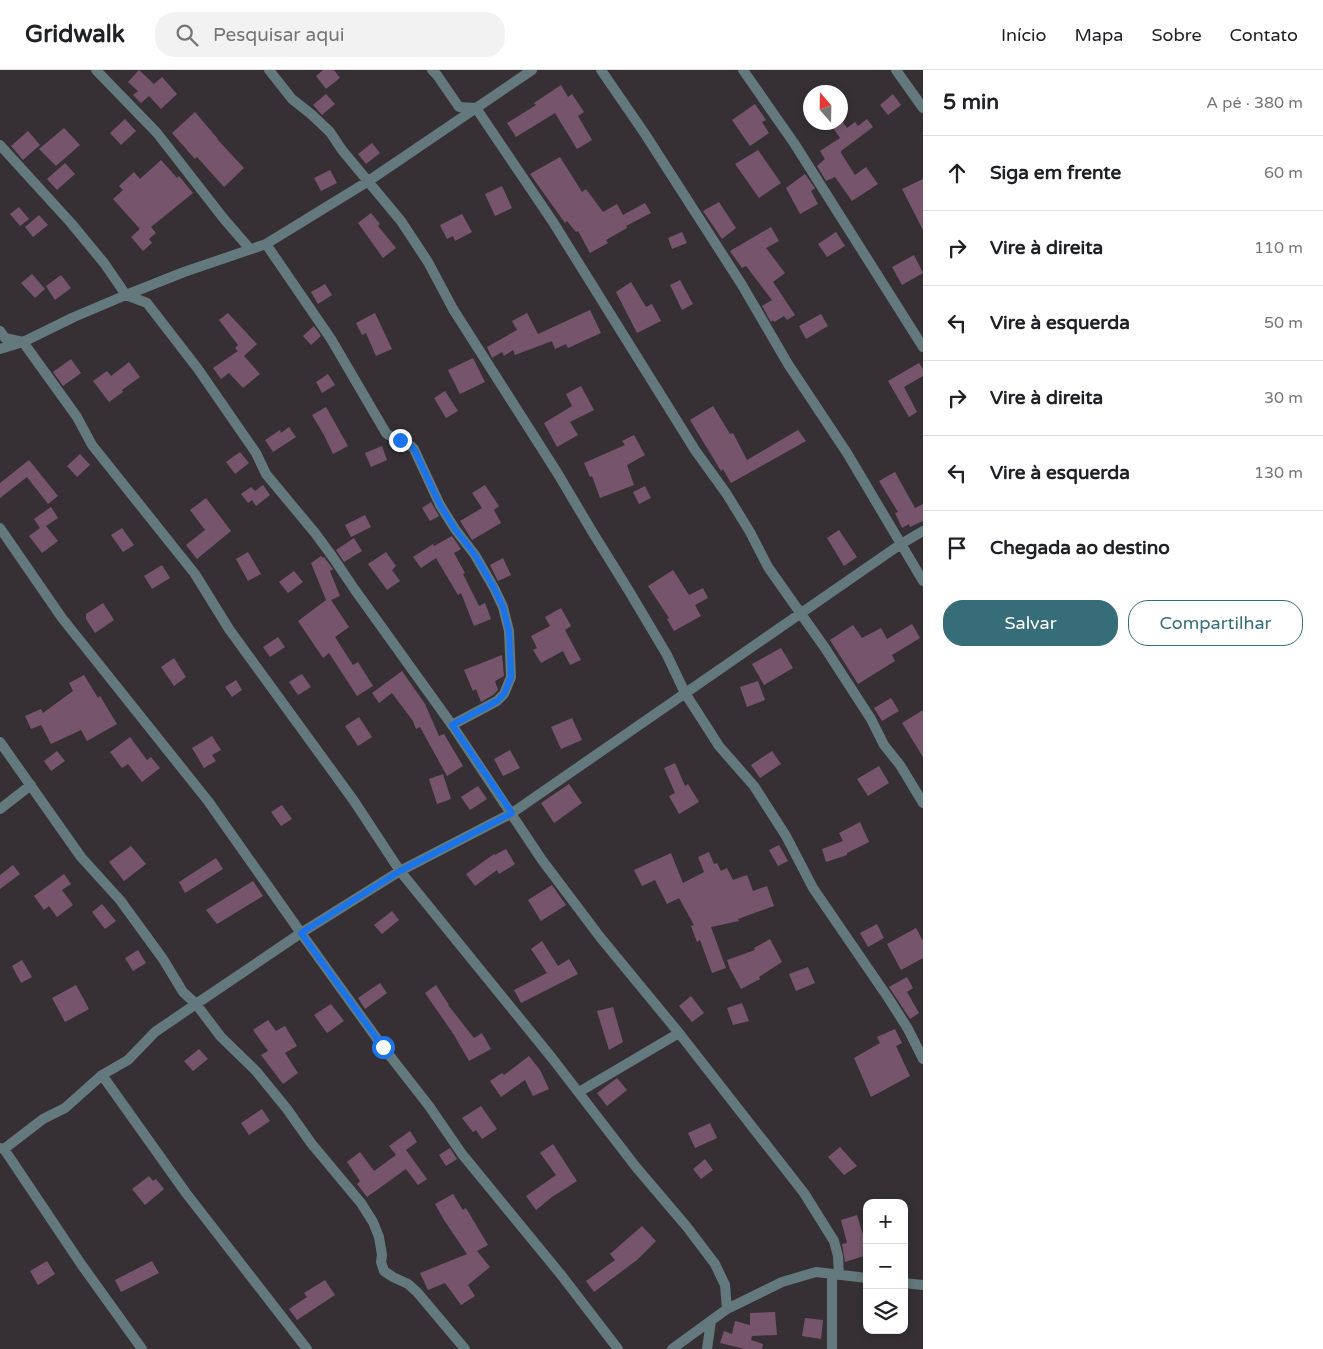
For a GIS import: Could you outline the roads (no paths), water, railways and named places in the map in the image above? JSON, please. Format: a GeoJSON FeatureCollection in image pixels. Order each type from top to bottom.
{"type":"FeatureCollection","features":[{"type":"Feature","properties":{"kind":"street"},"geometry":{"type":"LineString","coordinates":[[96,70],[157,132],[224,219],[250,249]]}},
{"type":"Feature","properties":{"kind":"street"},"geometry":{"type":"LineString","coordinates":[[269,70],[292,99],[312,114],[330,132],[342,150],[401,221],[428,262],[453,309],[629,590],[667,655],[685,693],[719,746],[754,786],[786,836],[813,888],[889,999],[908,1029],[923,1059]]}},
{"type":"Feature","properties":{"kind":"street"},"geometry":{"type":"LineString","coordinates":[[432,70],[459,106],[476,108],[553,222],[696,450],[726,493],[750,532],[768,567],[825,648],[871,719],[884,745],[900,765],[923,803]]}},
{"type":"Feature","properties":{"kind":"street"},"geometry":{"type":"LineString","coordinates":[[0,348],[23,342],[74,316],[126,295],[266,244],[368,182],[532,70]]}},
{"type":"Feature","properties":{"kind":"street"},"geometry":{"type":"LineString","coordinates":[[601,70],[645,134],[742,285],[788,364],[847,453],[923,581]]}},
{"type":"Feature","properties":{"kind":"street"},"geometry":{"type":"LineString","coordinates":[[743,70],[794,143],[923,347]]}},
{"type":"Feature","properties":{"kind":"street"},"geometry":{"type":"LineString","coordinates":[[896,70],[923,108]]}},
{"type":"Feature","properties":{"kind":"street"},"geometry":{"type":"LineString","coordinates":[[0,145],[71,223],[104,263],[126,295],[147,303],[198,369],[256,453],[266,474],[315,532],[452,725],[554,875],[600,936],[680,1033],[804,1193],[834,1241],[838,1256],[832,1349]]}},
{"type":"Feature","properties":{"kind":"street"},"geometry":{"type":"LineString","coordinates":[[266,244],[331,340],[386,433],[391,437],[407,442],[414,449],[440,505],[475,555],[503,607],[509,631],[511,677],[508,685],[497,701],[452,725]]}},
{"type":"Feature","properties":{"kind":"street"},"geometry":{"type":"LineString","coordinates":[[0,331],[5,338],[23,342],[77,417],[92,445],[195,574],[229,629],[354,801],[400,871],[580,1092],[636,1167],[687,1227],[715,1264],[725,1285],[727,1309]]}},
{"type":"Feature","properties":{"kind":"street"},"geometry":{"type":"LineString","coordinates":[[0,528],[62,618],[208,801],[383,1047],[429,1106],[462,1154],[562,1276],[618,1349]]}},
{"type":"Feature","properties":{"kind":"street"},"geometry":{"type":"LineString","coordinates":[[142,1349],[2,1148],[43,1119],[65,1108],[102,1075],[128,1060],[155,1032],[301,933],[400,871],[512,813],[923,531]]}},
{"type":"Feature","properties":{"kind":"street"},"geometry":{"type":"LineString","coordinates":[[0,742],[81,857],[120,900],[163,959],[183,992],[196,1004],[221,1037],[256,1071],[287,1109],[311,1143],[361,1203],[373,1222],[379,1237],[382,1255],[381,1262],[384,1272],[408,1284],[417,1292],[465,1349]]}},
{"type":"Feature","properties":{"kind":"street"},"geometry":{"type":"LineString","coordinates":[[0,809],[30,785]]}},
{"type":"Feature","properties":{"kind":"street"},"geometry":{"type":"LineString","coordinates":[[580,1092],[680,1033]]}},
{"type":"Feature","properties":{"kind":"street"},"geometry":{"type":"LineString","coordinates":[[102,1075],[180,1186],[307,1349]]}},
{"type":"Feature","properties":{"kind":"street"},"geometry":{"type":"LineString","coordinates":[[672,1349],[727,1309],[782,1282],[816,1272],[863,1277]]}},
{"type":"Feature","properties":{"kind":"street"},"geometry":{"type":"LineString","coordinates":[[908,1284],[923,1286]]}},
{"type":"Feature","properties":{"kind":"street"},"geometry":{"type":"LineString","coordinates":[[708,1349],[711,1320]]}}]}
